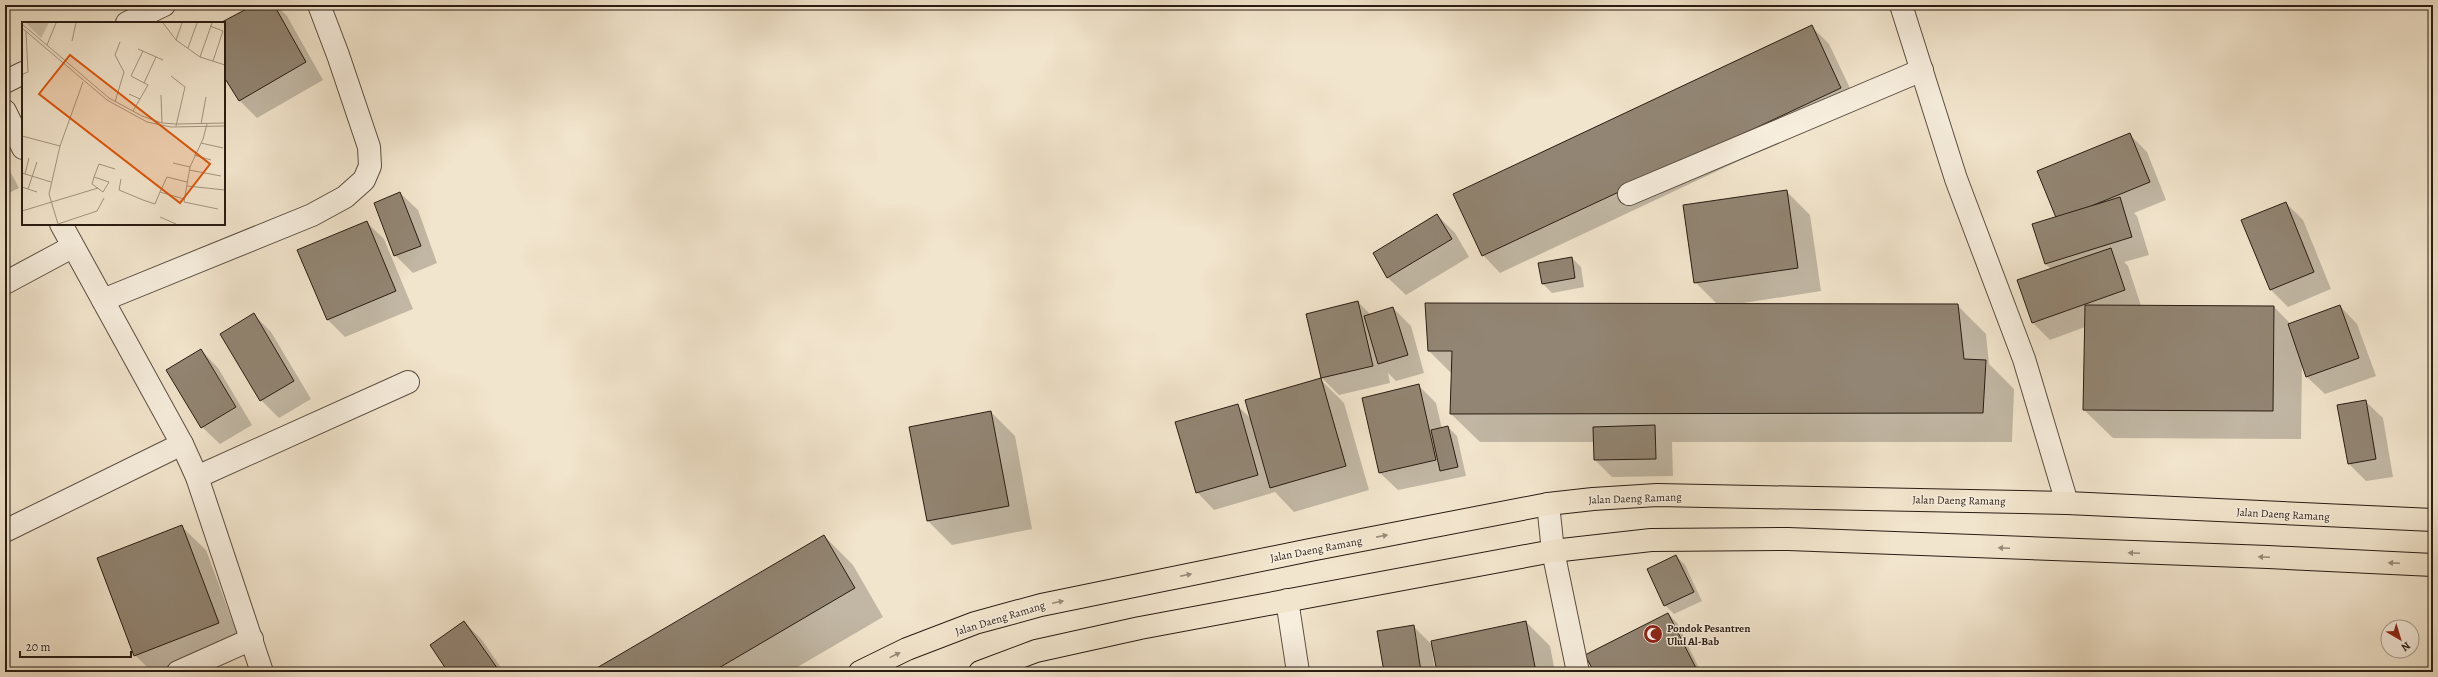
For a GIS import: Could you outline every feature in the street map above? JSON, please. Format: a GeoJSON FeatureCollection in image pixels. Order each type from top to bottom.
{"type":"FeatureCollection","features":[{"type":"Feature","properties":{"kind":"main road","name":"Jalan Daeng Ramang"},"geometry":{"type":"LineString","coordinates":[[860,672],[907,649],[975,623],[1041,605],[1310,550],[1548,504],[1592,499],[1657,495],[2067,502],[2433,520]]}},
{"type":"Feature","properties":{"kind":"main road"},"geometry":{"type":"LineString","coordinates":[[980,672],[1036,651],[1140,628],[1553,551],[1651,540],[1788,539],[2268,557],[2433,565]]}},
{"type":"Feature","properties":{"kind":"street"},"geometry":{"type":"LineString","coordinates":[[129,22],[164,5]]}},
{"type":"Feature","properties":{"kind":"street"},"geometry":{"type":"LineString","coordinates":[[103,300],[312,215],[344,197],[364,180],[370,166],[369,147],[338,55],[318,5]]}},
{"type":"Feature","properties":{"kind":"street"},"geometry":{"type":"LineString","coordinates":[[1904,6],[1956,179],[2024,359],[2067,502]]}},
{"type":"Feature","properties":{"kind":"street"},"geometry":{"type":"LineString","coordinates":[[1629,194],[1922,70]]}},
{"type":"Feature","properties":{"kind":"street"},"geometry":{"type":"LineString","coordinates":[[5,82],[22,74]]}},
{"type":"Feature","properties":{"kind":"street"},"geometry":{"type":"LineString","coordinates":[[5,111],[22,146]]}},
{"type":"Feature","properties":{"kind":"street"},"geometry":{"type":"LineString","coordinates":[[61,225],[72,247],[103,300],[182,444],[197,477],[231,583],[252,639],[262,672]]}},
{"type":"Feature","properties":{"kind":"street"},"geometry":{"type":"LineString","coordinates":[[5,283],[72,247]]}},
{"type":"Feature","properties":{"kind":"street"},"geometry":{"type":"LineString","coordinates":[[197,477],[408,382]]}},
{"type":"Feature","properties":{"kind":"street"},"geometry":{"type":"LineString","coordinates":[[5,532],[182,444]]}},
{"type":"Feature","properties":{"kind":"street"},"geometry":{"type":"LineString","coordinates":[[1548,504],[1553,551],[1578,672]]}},
{"type":"Feature","properties":{"kind":"street"},"geometry":{"type":"LineString","coordinates":[[1287,600],[1298,672]]}},
{"type":"Feature","properties":{"kind":"street"},"geometry":{"type":"LineString","coordinates":[[178,672],[252,639]]}},
{"type":"Feature","properties":{"kind":"building"},"geometry":{"type":"Polygon","coordinates":[[[254,5],[274,5],[306,62],[239,101],[225,79],[225,22],[222,22],[254,5]]]}},
{"type":"Feature","properties":{"kind":"building"},"geometry":{"type":"Polygon","coordinates":[[[1812,25],[1841,88],[1482,256],[1453,194],[1812,25]]]}},
{"type":"Feature","properties":{"kind":"building"},"geometry":{"type":"Polygon","coordinates":[[[2130,133],[2150,182],[2057,220],[2037,171],[2130,133]]]}},
{"type":"Feature","properties":{"kind":"building"},"geometry":{"type":"Polygon","coordinates":[[[1787,190],[1798,268],[1694,283],[1683,205],[1787,190]]]}},
{"type":"Feature","properties":{"kind":"building"},"geometry":{"type":"Polygon","coordinates":[[[400,192],[421,246],[394,256],[374,203],[400,192]]]}},
{"type":"Feature","properties":{"kind":"building"},"geometry":{"type":"Polygon","coordinates":[[[2120,197],[2132,237],[2045,264],[2032,224],[2120,197]]]}},
{"type":"Feature","properties":{"kind":"building"},"geometry":{"type":"Polygon","coordinates":[[[2286,202],[2314,272],[2270,290],[2241,220],[2286,202]]]}},
{"type":"Feature","properties":{"kind":"building"},"geometry":{"type":"Polygon","coordinates":[[[1437,214],[1452,239],[1387,278],[1373,253],[1437,214]]]}},
{"type":"Feature","properties":{"kind":"building"},"geometry":{"type":"Polygon","coordinates":[[[367,221],[396,291],[327,320],[297,250],[367,221]]]}},
{"type":"Feature","properties":{"kind":"building"},"geometry":{"type":"Polygon","coordinates":[[[2111,248],[2125,290],[2032,323],[2017,280],[2111,248]]]}},
{"type":"Feature","properties":{"kind":"building"},"geometry":{"type":"Polygon","coordinates":[[[1572,257],[1575,278],[1542,284],[1538,263],[1572,257]]]}},
{"type":"Feature","properties":{"kind":"building"},"geometry":{"type":"Polygon","coordinates":[[[1358,301],[1373,366],[1321,378],[1306,314],[1358,301]]]}},
{"type":"Feature","properties":{"kind":"building"},"geometry":{"type":"Polygon","coordinates":[[[1425,303],[1958,304],[1964,359],[1986,360],[1983,413],[1450,414],[1452,351],[1428,351],[1425,303]]]}},
{"type":"Feature","properties":{"kind":"building"},"geometry":{"type":"Polygon","coordinates":[[[2085,305],[2274,306],[2273,411],[2083,410],[2085,305]]]}},
{"type":"Feature","properties":{"kind":"building"},"geometry":{"type":"Polygon","coordinates":[[[2340,305],[2359,358],[2306,377],[2288,324],[2340,305]]]}},
{"type":"Feature","properties":{"kind":"building"},"geometry":{"type":"Polygon","coordinates":[[[1393,307],[1408,355],[1378,364],[1364,316],[1393,307]]]}},
{"type":"Feature","properties":{"kind":"building"},"geometry":{"type":"Polygon","coordinates":[[[254,313],[294,381],[260,401],[220,334],[254,313]]]}},
{"type":"Feature","properties":{"kind":"building"},"geometry":{"type":"Polygon","coordinates":[[[201,349],[236,407],[201,428],[166,370],[201,349]]]}},
{"type":"Feature","properties":{"kind":"building"},"geometry":{"type":"Polygon","coordinates":[[[1321,378],[1346,466],[1270,488],[1245,400],[1321,378]]]}},
{"type":"Feature","properties":{"kind":"building"},"geometry":{"type":"Polygon","coordinates":[[[1419,384],[1436,460],[1379,473],[1362,398],[1419,384]]]}},
{"type":"Feature","properties":{"kind":"building"},"geometry":{"type":"Polygon","coordinates":[[[2366,400],[2376,459],[2348,464],[2337,405],[2366,400]]]}},
{"type":"Feature","properties":{"kind":"building"},"geometry":{"type":"Polygon","coordinates":[[[1238,404],[1258,475],[1196,493],[1175,422],[1238,404]]]}},
{"type":"Feature","properties":{"kind":"building"},"geometry":{"type":"Polygon","coordinates":[[[991,411],[1009,506],[927,521],[909,427],[991,411]]]}},
{"type":"Feature","properties":{"kind":"building"},"geometry":{"type":"Polygon","coordinates":[[[1655,425],[1656,459],[1594,460],[1593,427],[1655,425]]]}},
{"type":"Feature","properties":{"kind":"building"},"geometry":{"type":"Polygon","coordinates":[[[1448,426],[1458,467],[1440,471],[1431,430],[1448,426]]]}},
{"type":"Feature","properties":{"kind":"building"},"geometry":{"type":"Polygon","coordinates":[[[182,525],[219,623],[134,656],[97,558],[182,525]]]}},
{"type":"Feature","properties":{"kind":"building"},"geometry":{"type":"Polygon","coordinates":[[[824,535],[855,588],[712,672],[590,672],[824,535]]]}},
{"type":"Feature","properties":{"kind":"building","name":"Pondok Pesantren Ulul Al-Bab"},"geometry":{"type":"Polygon","coordinates":[[[1676,555],[1694,592],[1664,606],[1647,569],[1676,555]]]}},
{"type":"Feature","properties":{"kind":"building","name":"Pondok Pesantren Ulul Al-Bab"},"geometry":{"type":"Polygon","coordinates":[[[1668,613],[1698,672],[1594,672],[1585,655],[1668,613]]]}},
{"type":"Feature","properties":{"kind":"building"},"geometry":{"type":"Polygon","coordinates":[[[464,621],[500,672],[448,672],[430,645],[464,621]]]}},
{"type":"Feature","properties":{"kind":"building"},"geometry":{"type":"Polygon","coordinates":[[[1526,621],[1536,672],[1437,672],[1431,641],[1526,621]]]}},
{"type":"Feature","properties":{"kind":"building"},"geometry":{"type":"Polygon","coordinates":[[[1414,625],[1421,672],[1384,672],[1377,631],[1414,625]]]}},
{"type":"Feature","properties":{"kind":"place","name":"Pondok Pesantren Ulul Al-Bab"},"geometry":{"type":"Point","coordinates":[1653,634]}}]}
